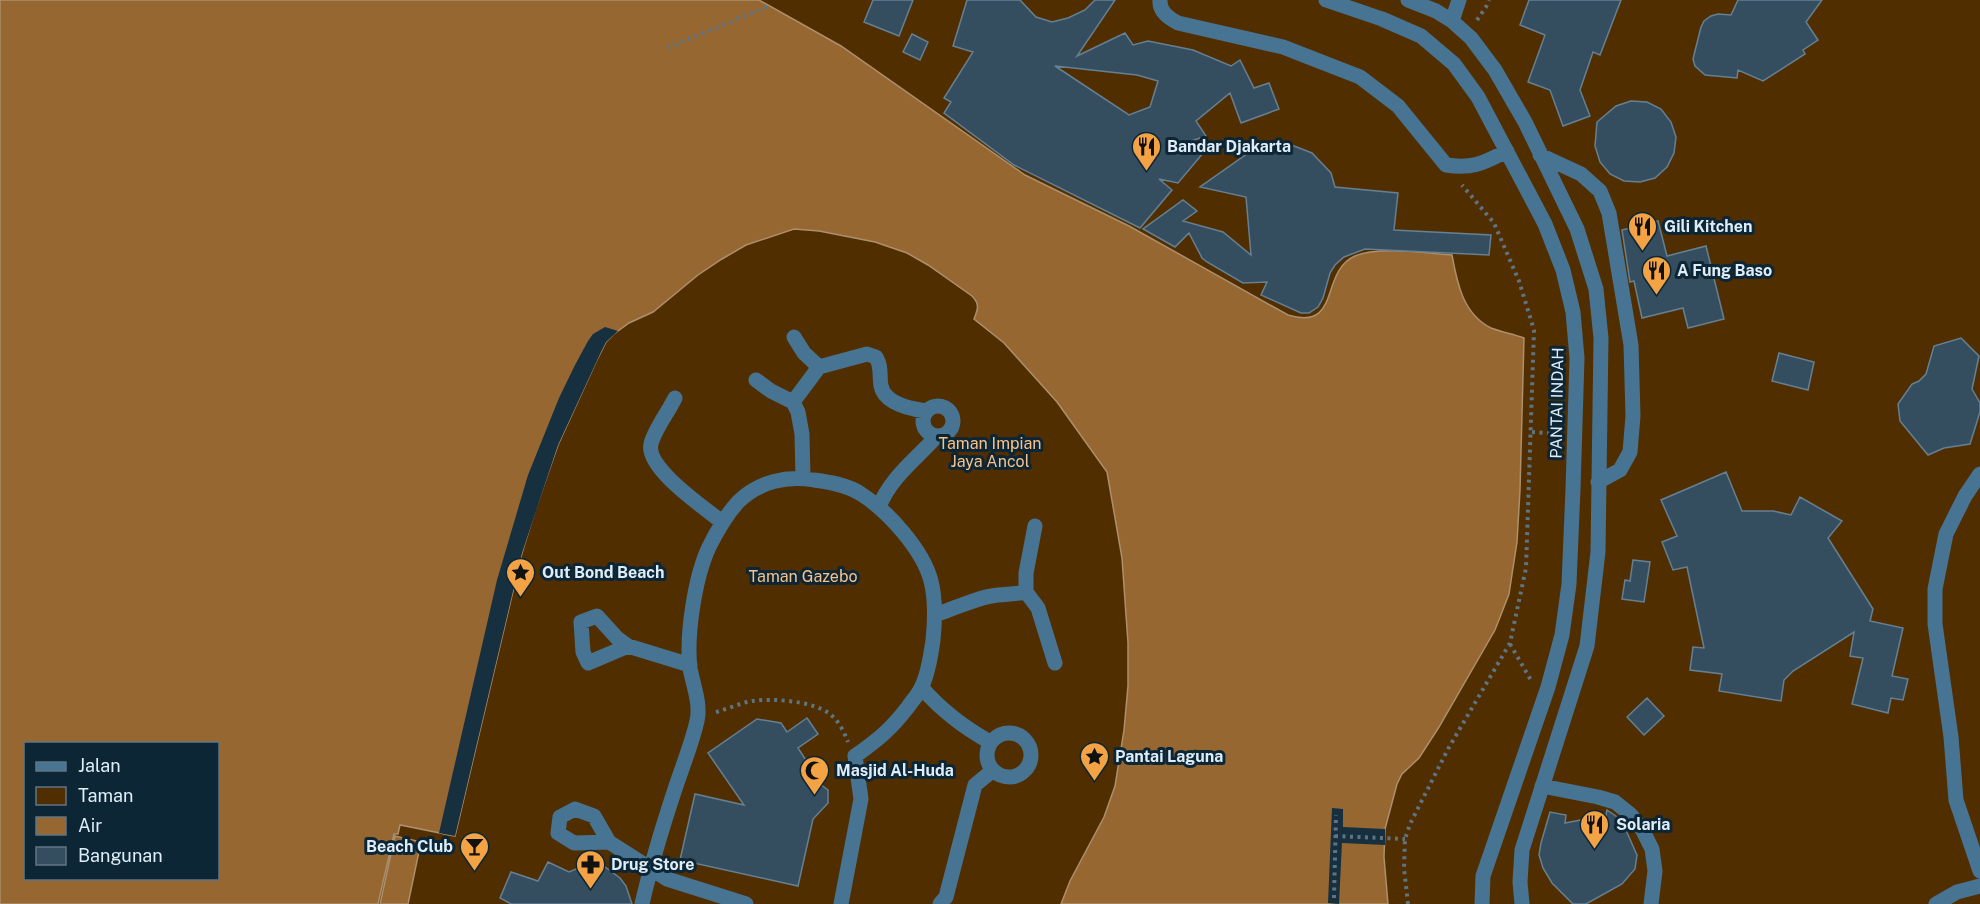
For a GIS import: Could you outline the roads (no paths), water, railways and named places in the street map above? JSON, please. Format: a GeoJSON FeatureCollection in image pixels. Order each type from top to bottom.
{"type":"FeatureCollection","features":[{"type":"Feature","properties":{"kind":"street"},"geometry":{"type":"LineString","coordinates":[[1160,0],[1160,5],[1167,17],[1178,23],[1283,47],[1360,77],[1398,106],[1446,165],[1464,168],[1478,166],[1507,151]]}},
{"type":"Feature","properties":{"kind":"street","name":"PANTAI INDAH"},"geometry":{"type":"LineString","coordinates":[[1326,0],[1382,19],[1421,36],[1454,64],[1478,97],[1545,224],[1563,270],[1573,312],[1576,347],[1575,435],[1569,584],[1562,634],[1548,687],[1483,876],[1482,904]]}},
{"type":"Feature","properties":{"kind":"street"},"geometry":{"type":"LineString","coordinates":[[1407,0],[1436,11],[1452,21],[1471,38],[1495,70],[1525,122],[1577,229],[1596,289],[1601,338],[1598,552],[1587,646],[1521,858],[1522,904]]}},
{"type":"Feature","properties":{"kind":"street"},"geometry":{"type":"LineString","coordinates":[[1452,21],[1459,0]]}},
{"type":"Feature","properties":{"kind":"street"},"geometry":{"type":"LineString","coordinates":[[1540,155],[1581,174],[1600,191],[1609,213],[1631,345],[1633,416],[1630,452],[1620,470],[1598,482]]}},
{"type":"Feature","properties":{"kind":"street"},"geometry":{"type":"LineString","coordinates":[[794,336],[804,353],[819,368]]}},
{"type":"Feature","properties":{"kind":"street"},"geometry":{"type":"LineString","coordinates":[[793,402],[819,368],[867,354],[876,357],[881,365],[881,387],[885,395],[904,406],[926,411],[938,405],[943,406],[952,414],[953,426],[950,431],[945,435],[929,434],[924,427],[923,418],[926,411]]}},
{"type":"Feature","properties":{"kind":"street"},"geometry":{"type":"LineString","coordinates":[[756,380],[793,402],[798,412],[802,434],[803,478]]}},
{"type":"Feature","properties":{"kind":"street"},"geometry":{"type":"LineString","coordinates":[[675,398],[651,443],[651,452],[657,465],[688,497],[722,522]]}},
{"type":"Feature","properties":{"kind":"street"},"geometry":{"type":"LineString","coordinates":[[879,507],[884,494],[898,475],[917,459],[936,436]]}},
{"type":"Feature","properties":{"kind":"street"},"geometry":{"type":"LineString","coordinates":[[1980,474],[1965,495],[1946,534],[1935,589],[1935,624],[1956,800],[1980,871]]}},
{"type":"Feature","properties":{"kind":"street"},"geometry":{"type":"LineString","coordinates":[[642,904],[650,868],[698,716],[697,698],[690,665],[691,632],[697,585],[708,549],[722,522],[739,501],[767,483],[803,478],[834,483],[859,492],[896,523],[923,561],[931,581],[935,615],[931,653],[922,688],[894,725],[855,756],[861,799],[841,904]]}},
{"type":"Feature","properties":{"kind":"street"},"geometry":{"type":"LineString","coordinates":[[1035,526],[1026,573],[1026,592],[1038,608],[1055,663]]}},
{"type":"Feature","properties":{"kind":"street"},"geometry":{"type":"LineString","coordinates":[[935,615],[976,600],[1026,592]]}},
{"type":"Feature","properties":{"kind":"street"},"geometry":{"type":"LineString","coordinates":[[628,646],[690,665]]}},
{"type":"Feature","properties":{"kind":"street"},"geometry":{"type":"LineString","coordinates":[[922,688],[938,707],[964,728],[990,742]]}},
{"type":"Feature","properties":{"kind":"street"},"geometry":{"type":"LineString","coordinates":[[1011,733],[1023,737],[1030,747],[1031,759],[1026,770],[1016,777],[1004,778],[992,771],[986,755],[990,742],[1000,735],[1011,733]]}},
{"type":"Feature","properties":{"kind":"street"},"geometry":{"type":"LineString","coordinates":[[940,904],[946,897],[975,785],[992,771]]}},
{"type":"Feature","properties":{"kind":"street"},"geometry":{"type":"LineString","coordinates":[[1542,786],[1615,802],[1630,814],[1642,829],[1652,849],[1655,871],[1651,904]]}},
{"type":"Feature","properties":{"kind":"street"},"geometry":{"type":"LineString","coordinates":[[609,842],[667,879],[746,904]]}},
{"type":"Feature","properties":{"kind":"street"},"geometry":{"type":"LineString","coordinates":[[1936,904],[1957,892],[1980,886]]}},
{"type":"Feature","properties":{"kind":"water"},"geometry":{"type":"Polygon","coordinates":[[[0,0],[759,0],[841,46],[1025,175],[1129,226],[1288,315],[1305,318],[1316,315],[1323,308],[1337,274],[1344,264],[1355,256],[1376,251],[1452,255],[1459,287],[1474,315],[1491,328],[1524,338],[1517,542],[1509,594],[1495,630],[1439,727],[1419,758],[1402,774],[1397,784],[1385,829],[1384,857],[1388,904],[1061,904],[1070,881],[1104,817],[1115,786],[1124,730],[1128,686],[1128,643],[1122,558],[1107,472],[1057,402],[1004,343],[974,319],[978,307],[972,296],[907,253],[875,242],[819,231],[794,229],[746,245],[722,259],[698,275],[653,312],[629,323],[606,342],[558,445],[522,553],[455,836],[400,825],[398,834],[394,834],[378,904],[0,904],[0,0]]]}},
{"type":"Feature","properties":{"kind":"water"},"geometry":{"type":"Polygon","coordinates":[[[395,836],[421,842],[408,904],[380,904],[395,836]]]}},
{"type":"Feature","properties":{"kind":"place","name":"Bandar Djakarta"},"geometry":{"type":"Point","coordinates":[1146,172]}},
{"type":"Feature","properties":{"kind":"place","name":"Gili Kitchen"},"geometry":{"type":"Point","coordinates":[1643,252]}},
{"type":"Feature","properties":{"kind":"place","name":"A Fung Baso"},"geometry":{"type":"Point","coordinates":[1656,296]}},
{"type":"Feature","properties":{"kind":"place","name":"Out Bond Beach"},"geometry":{"type":"Point","coordinates":[521,598]}},
{"type":"Feature","properties":{"kind":"place","name":"Pantai Laguna"},"geometry":{"type":"Point","coordinates":[1094,782]}},
{"type":"Feature","properties":{"kind":"place","name":"Masjid Al-Huda"},"geometry":{"type":"Point","coordinates":[815,796]}},
{"type":"Feature","properties":{"kind":"place","name":"Solaria"},"geometry":{"type":"Point","coordinates":[1595,850]}},
{"type":"Feature","properties":{"kind":"place","name":"Beach Club"},"geometry":{"type":"Point","coordinates":[474,872]}},
{"type":"Feature","properties":{"kind":"place","name":"Drug Store"},"geometry":{"type":"Point","coordinates":[590,890]}},
{"type":"Feature","properties":{"kind":"park label","name":"Taman Impian Jaya Ancol"},"geometry":{"type":"Point","coordinates":[990,452]}},
{"type":"Feature","properties":{"kind":"park label","name":"Taman Gazebo"},"geometry":{"type":"Point","coordinates":[803,576]}}]}
